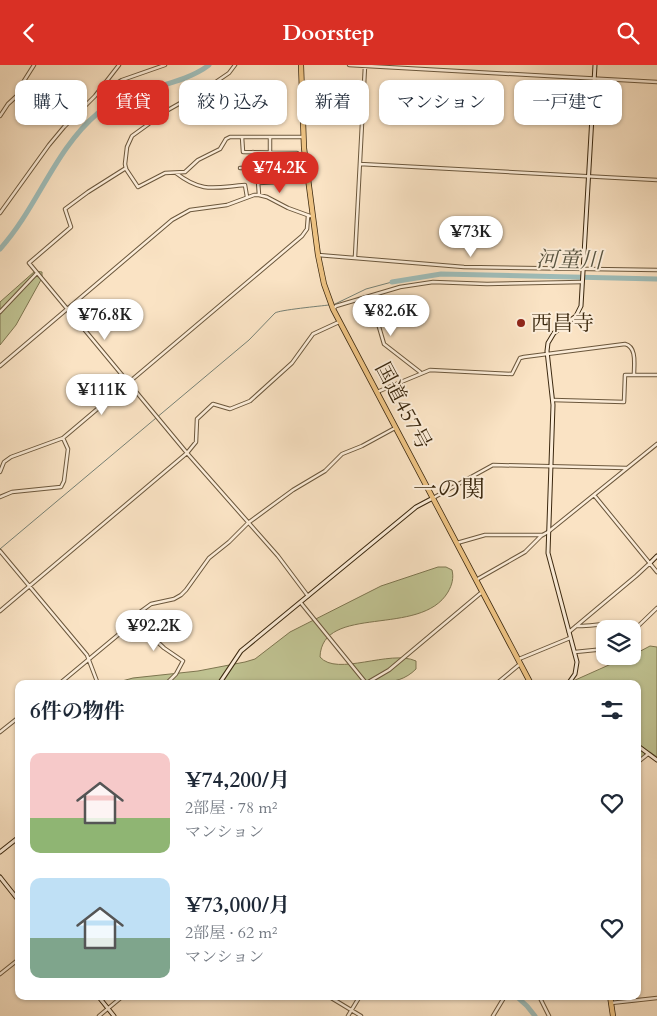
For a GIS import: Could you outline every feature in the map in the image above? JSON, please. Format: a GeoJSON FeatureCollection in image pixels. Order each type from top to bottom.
{"type":"FeatureCollection","features":[{"type":"Feature","properties":{"kind":"highway","name":"国道457号"},"geometry":{"type":"LineString","coordinates":[[301,65],[303,137],[311,217],[327,294],[395,428],[434,498],[529,680]]}},
{"type":"Feature","properties":{"kind":"highway"},"geometry":{"type":"LineString","coordinates":[[611,1000],[613,1016]]}},
{"type":"Feature","properties":{"kind":"street"},"geometry":{"type":"LineString","coordinates":[[0,116],[8,104],[21,92],[22,83],[34,65]]}},
{"type":"Feature","properties":{"kind":"street"},"geometry":{"type":"LineString","coordinates":[[0,213],[49,145],[94,96],[119,65]]}},
{"type":"Feature","properties":{"kind":"street"},"geometry":{"type":"LineString","coordinates":[[94,96],[122,80],[165,65]]}},
{"type":"Feature","properties":{"kind":"street"},"geometry":{"type":"LineString","coordinates":[[236,65],[229,73],[168,110],[132,136],[127,147],[126,168],[138,187],[165,173],[185,172],[198,160],[220,149],[228,137],[303,137]]}},
{"type":"Feature","properties":{"kind":"street"},"geometry":{"type":"LineString","coordinates":[[349,65],[657,82]]}},
{"type":"Feature","properties":{"kind":"street"},"geometry":{"type":"LineString","coordinates":[[355,257],[365,65]]}},
{"type":"Feature","properties":{"kind":"street"},"geometry":{"type":"LineString","coordinates":[[571,680],[577,668],[569,631],[549,561],[548,532],[553,400],[548,343],[554,333],[578,313],[581,306],[596,65]]}},
{"type":"Feature","properties":{"kind":"street"},"geometry":{"type":"LineString","coordinates":[[240,168],[298,167],[297,153],[242,152],[242,137]]}},
{"type":"Feature","properties":{"kind":"street"},"geometry":{"type":"LineString","coordinates":[[270,137],[270,153]]}},
{"type":"Feature","properties":{"kind":"street"},"geometry":{"type":"LineString","coordinates":[[254,152],[259,195]]}},
{"type":"Feature","properties":{"kind":"street"},"geometry":{"type":"LineString","coordinates":[[298,161],[306,161]]}},
{"type":"Feature","properties":{"kind":"street"},"geometry":{"type":"LineString","coordinates":[[360,164],[657,180]]}},
{"type":"Feature","properties":{"kind":"street"},"geometry":{"type":"LineString","coordinates":[[126,168],[65,209],[71,227],[29,263],[187,453],[278,556],[308,596]]}},
{"type":"Feature","properties":{"kind":"street"},"geometry":{"type":"LineString","coordinates":[[258,183],[279,181],[287,177],[286,168]]}},
{"type":"Feature","properties":{"kind":"street"},"geometry":{"type":"LineString","coordinates":[[176,173],[199,186],[212,188],[245,185],[247,197]]}},
{"type":"Feature","properties":{"kind":"street"},"geometry":{"type":"LineString","coordinates":[[0,366],[178,217],[197,208],[233,204],[247,197],[259,195],[311,217],[307,229],[302,236],[63,438],[11,457],[4,462],[0,472]]}},
{"type":"Feature","properties":{"kind":"street"},"geometry":{"type":"LineString","coordinates":[[318,255],[464,267],[657,270]]}},
{"type":"Feature","properties":{"kind":"street"},"geometry":{"type":"LineString","coordinates":[[0,312],[37,273]]}},
{"type":"Feature","properties":{"kind":"street"},"geometry":{"type":"LineString","coordinates":[[333,308],[400,287],[433,282],[487,284],[583,281]]}},
{"type":"Feature","properties":{"kind":"street"},"geometry":{"type":"LineString","coordinates":[[370,295],[384,344],[421,373]]}},
{"type":"Feature","properties":{"kind":"street"},"geometry":{"type":"LineString","coordinates":[[0,611],[187,453],[196,442],[197,419],[213,403],[230,409],[250,401],[292,363],[313,334],[341,322]]}},
{"type":"Feature","properties":{"kind":"street"},"geometry":{"type":"LineString","coordinates":[[377,393],[430,369],[512,374],[522,357],[627,344],[633,350],[634,374]]}},
{"type":"Feature","properties":{"kind":"street"},"geometry":{"type":"LineString","coordinates":[[553,400],[624,402],[625,375],[657,375]]}},
{"type":"Feature","properties":{"kind":"street"},"geometry":{"type":"LineString","coordinates":[[64,680],[118,635],[132,618],[151,604],[174,599],[181,595],[209,558],[248,523],[293,490],[326,471],[342,454],[362,446],[395,428]]}},
{"type":"Feature","properties":{"kind":"street"},"geometry":{"type":"LineString","coordinates":[[0,497],[12,492],[61,487],[64,481],[68,449],[63,438]]}},
{"type":"Feature","properties":{"kind":"street"},"geometry":{"type":"LineString","coordinates":[[476,580],[525,552],[657,444]]}},
{"type":"Feature","properties":{"kind":"street"},"geometry":{"type":"LineString","coordinates":[[222,680],[241,651],[416,507],[493,465],[628,468]]}},
{"type":"Feature","properties":{"kind":"street"},"geometry":{"type":"LineString","coordinates":[[594,495],[657,572]]}},
{"type":"Feature","properties":{"kind":"street"},"geometry":{"type":"LineString","coordinates":[[457,543],[485,535],[544,535]]}},
{"type":"Feature","properties":{"kind":"street"},"geometry":{"type":"LineString","coordinates":[[0,551],[90,659],[97,680]]}},
{"type":"Feature","properties":{"kind":"street"},"geometry":{"type":"LineString","coordinates":[[569,631],[636,576],[657,556]]}},
{"type":"Feature","properties":{"kind":"street"},"geometry":{"type":"LineString","coordinates":[[372,680],[399,662],[482,591]]}},
{"type":"Feature","properties":{"kind":"street"},"geometry":{"type":"LineString","coordinates":[[301,603],[364,680]]}},
{"type":"Feature","properties":{"kind":"street"},"geometry":{"type":"LineString","coordinates":[[641,622],[657,608]]}},
{"type":"Feature","properties":{"kind":"street"},"geometry":{"type":"LineString","coordinates":[[132,618],[164,649],[183,661],[176,674],[170,680]]}},
{"type":"Feature","properties":{"kind":"street"},"geometry":{"type":"LineString","coordinates":[[574,626],[596,624]]}},
{"type":"Feature","properties":{"kind":"street"},"geometry":{"type":"LineString","coordinates":[[500,680],[519,661],[570,638]]}},
{"type":"Feature","properties":{"kind":"street"},"geometry":{"type":"LineString","coordinates":[[574,652],[596,650]]}},
{"type":"Feature","properties":{"kind":"street"},"geometry":{"type":"LineString","coordinates":[[0,733],[15,720]]}},
{"type":"Feature","properties":{"kind":"street"},"geometry":{"type":"LineString","coordinates":[[641,749],[657,760]]}},
{"type":"Feature","properties":{"kind":"street"},"geometry":{"type":"LineString","coordinates":[[641,760],[648,754]]}},
{"type":"Feature","properties":{"kind":"street"},"geometry":{"type":"LineString","coordinates":[[0,852],[15,840]]}},
{"type":"Feature","properties":{"kind":"street"},"geometry":{"type":"LineString","coordinates":[[0,877],[15,896]]}},
{"type":"Feature","properties":{"kind":"street"},"geometry":{"type":"LineString","coordinates":[[0,974],[15,962]]}},
{"type":"Feature","properties":{"kind":"street"},"geometry":{"type":"LineString","coordinates":[[641,1000],[657,998]]}},
{"type":"Feature","properties":{"kind":"street"},"geometry":{"type":"LineString","coordinates":[[101,1000],[114,1016]]}},
{"type":"Feature","properties":{"kind":"street"},"geometry":{"type":"LineString","coordinates":[[99,1016],[118,1000]]}},
{"type":"Feature","properties":{"kind":"street"},"geometry":{"type":"LineString","coordinates":[[334,1000],[361,1016]]}},
{"type":"Feature","properties":{"kind":"street"},"geometry":{"type":"LineString","coordinates":[[348,1016],[358,1000]]}},
{"type":"Feature","properties":{"kind":"street"},"geometry":{"type":"LineString","coordinates":[[492,1016],[502,1000]]}},
{"type":"Feature","properties":{"kind":"street"},"geometry":{"type":"LineString","coordinates":[[541,1000],[549,1016]]}},
{"type":"Feature","properties":{"kind":"street"},"geometry":{"type":"LineString","coordinates":[[611,1003],[639,1000]]}},
{"type":"Feature","properties":{"kind":"green space"},"geometry":{"type":"Polygon","coordinates":[[[35,271],[42,272],[42,278],[16,325],[0,345],[0,302],[35,271]]]}},
{"type":"Feature","properties":{"kind":"green space"},"geometry":{"type":"Polygon","coordinates":[[[438,567],[446,567],[452,570],[452,584],[448,592],[435,606],[417,614],[354,625],[337,631],[325,641],[320,657],[328,662],[339,664],[392,658],[405,658],[416,661],[416,669],[400,679],[126,680],[198,671],[255,659],[290,632],[381,586],[438,567]]]}},
{"type":"Feature","properties":{"kind":"green space"},"geometry":{"type":"Polygon","coordinates":[[[650,646],[657,647],[657,757],[650,752],[641,758],[641,680],[575,680],[609,665],[641,665],[641,651],[650,646]]]}},
{"type":"Feature","properties":{"kind":"waterway"},"geometry":{"type":"LineString","coordinates":[[0,249],[25,215],[69,144],[98,113],[110,104],[139,92],[183,79],[209,65]]}},
{"type":"Feature","properties":{"kind":"waterway","name":"河童川"},"geometry":{"type":"LineString","coordinates":[[392,282],[441,274],[657,279]]}},
{"type":"Feature","properties":{"kind":"waterway"},"geometry":{"type":"LineString","coordinates":[[333,305],[366,289],[392,282]]}},
{"type":"Feature","properties":{"kind":"waterway"},"geometry":{"type":"LineString","coordinates":[[0,549],[249,340],[275,313],[329,305]]}},
{"type":"Feature","properties":{"kind":"waterway"},"geometry":{"type":"LineString","coordinates":[[520,1000],[535,1016]]}},
{"type":"Feature","properties":{"kind":"place","name":"西昌寺"},"geometry":{"type":"Point","coordinates":[521,323]}},
{"type":"Feature","properties":{"kind":"district","name":"一の関"},"geometry":{"type":"Point","coordinates":[449,489]}}]}
